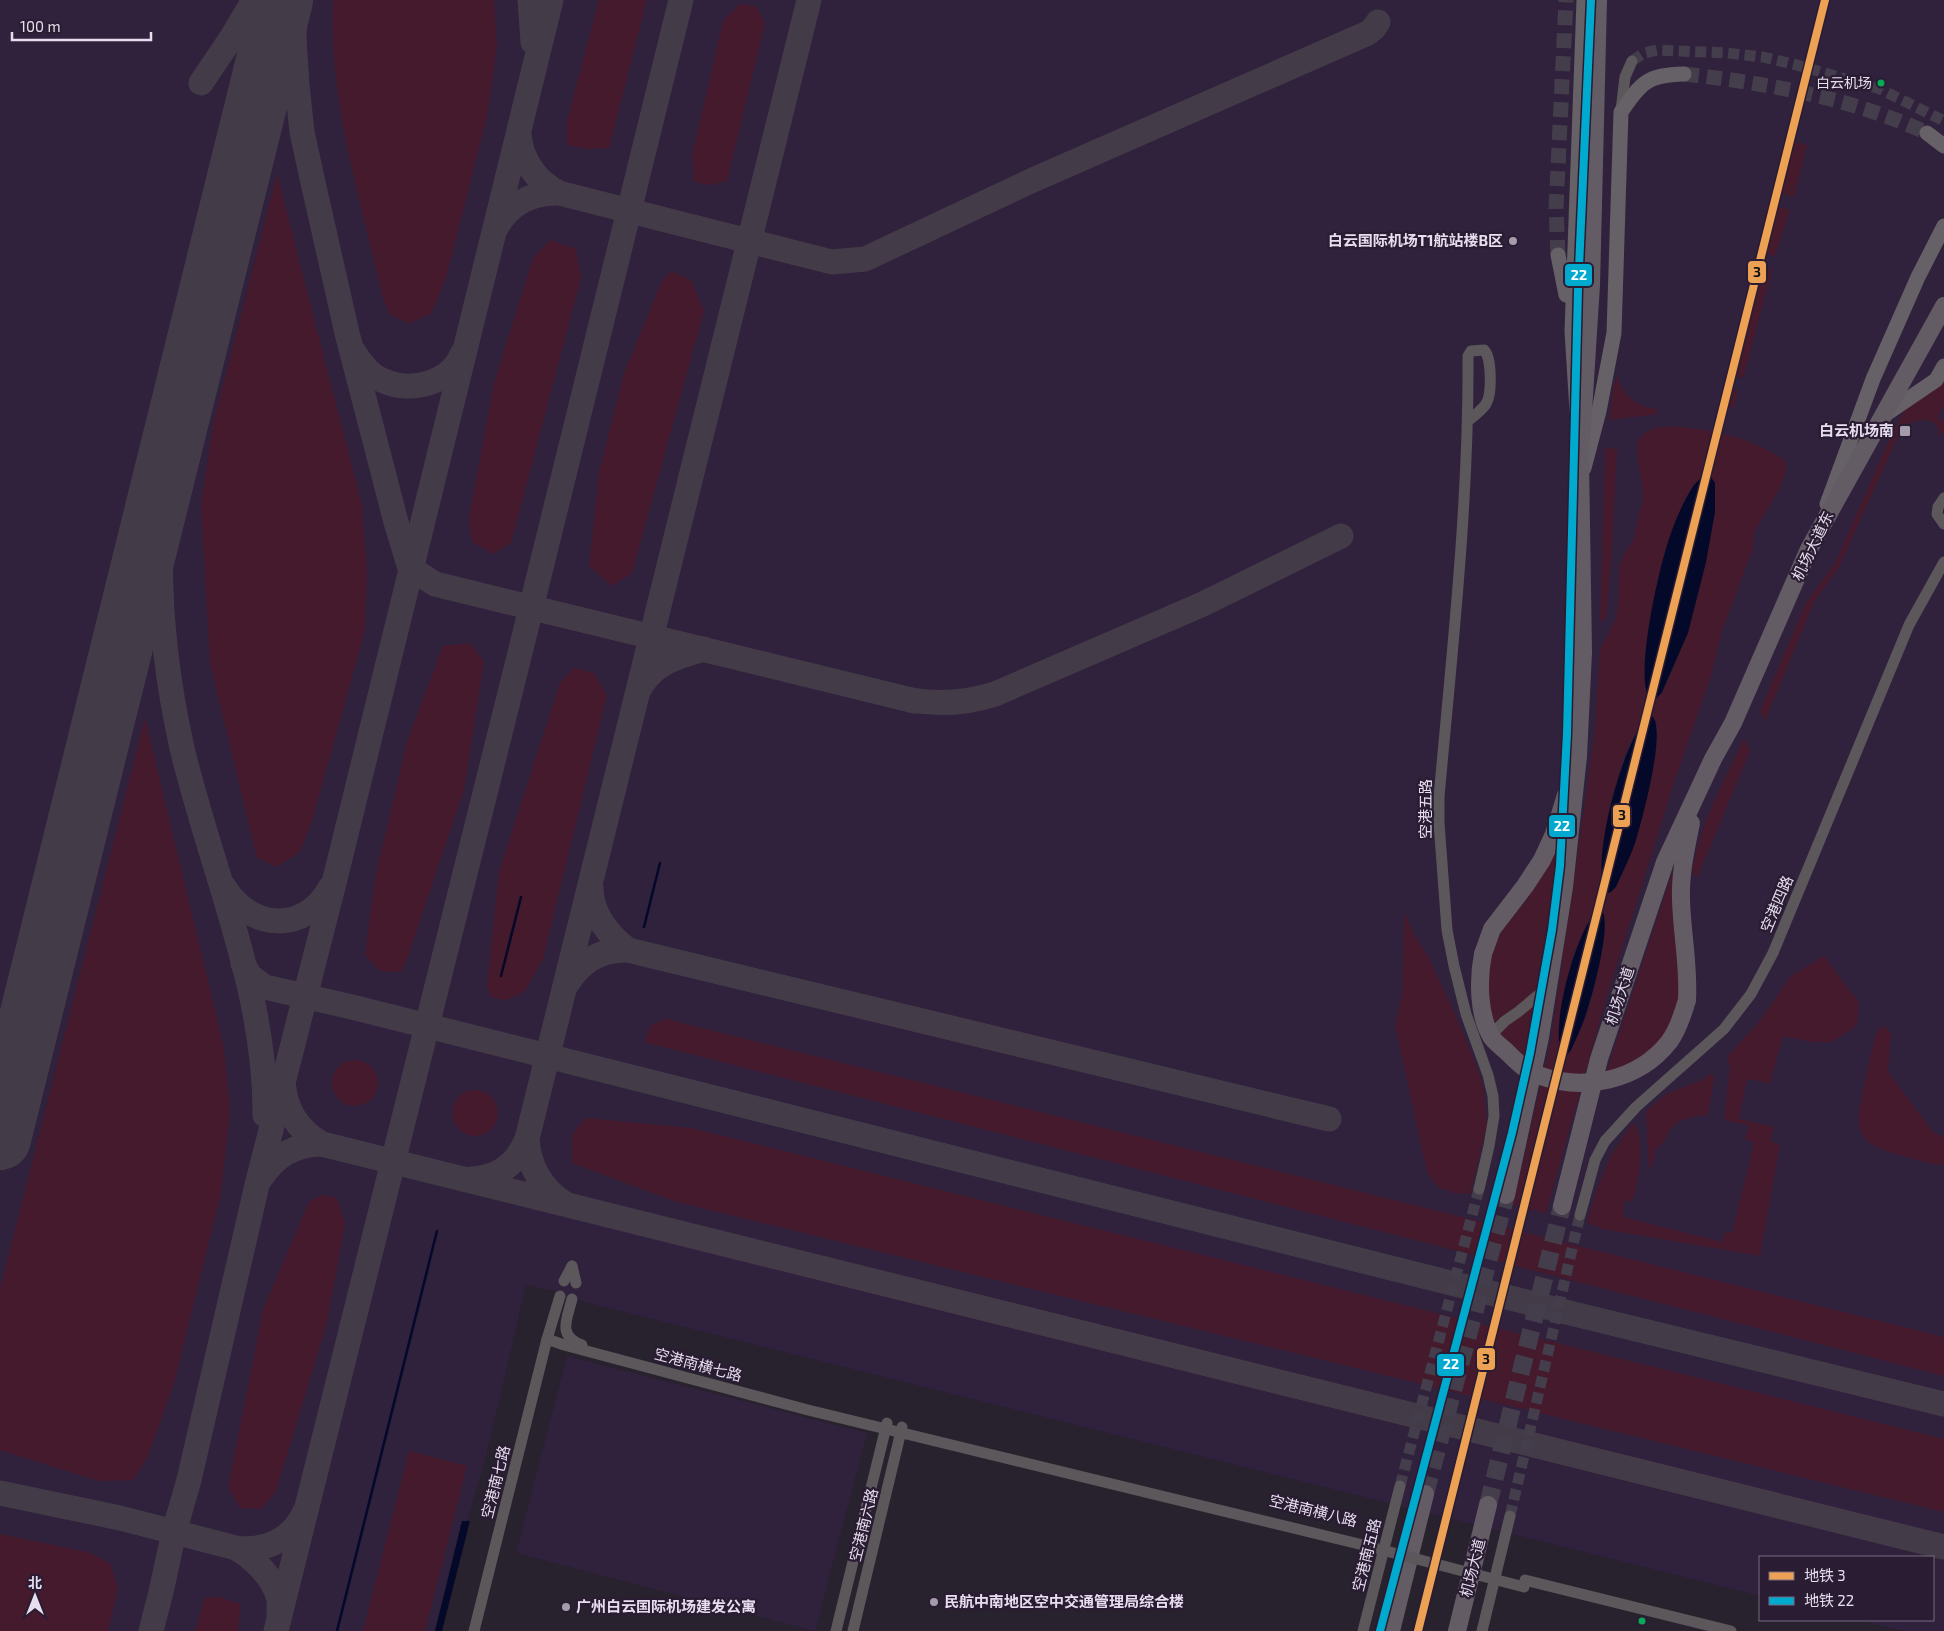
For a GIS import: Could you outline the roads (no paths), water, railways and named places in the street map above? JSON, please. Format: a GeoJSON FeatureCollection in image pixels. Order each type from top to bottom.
{"type":"FeatureCollection","features":[{"type":"Feature","properties":{"kind":"highway"},"geometry":{"type":"LineString","coordinates":[[1506,1195],[1540,1037],[1564,887],[1578,756],[1583,652],[1580,459],[1591,285],[1598,0]]}},
{"type":"Feature","properties":{"kind":"highway","name":"机场大道东"},"geometry":{"type":"LineString","coordinates":[[1697,793],[1713,758],[1733,723],[1809,549],[1944,306]]}},
{"type":"Feature","properties":{"kind":"highway"},"geometry":{"type":"LineString","coordinates":[[1578,756],[1554,834],[1542,860],[1492,929],[1482,954],[1479,985],[1481,1005],[1493,1039],[1518,1062],[1536,1074],[1580,1083],[1604,1082],[1626,1075],[1647,1063],[1670,1040],[1679,1024],[1686,1000],[1688,979],[1681,913],[1681,881],[1685,850],[1697,793]]}},
{"type":"Feature","properties":{"kind":"highway","name":"机场大道"},"geometry":{"type":"LineString","coordinates":[[1562,1206],[1599,1059],[1665,862],[1697,793]]}},
{"type":"Feature","properties":{"kind":"highway"},"geometry":{"type":"LineString","coordinates":[[1391,1631],[1425,1494]]}},
{"type":"Feature","properties":{"kind":"highway","name":"机场大道"},"geometry":{"type":"LineString","coordinates":[[1457,1631],[1488,1506]]}},
{"type":"Feature","properties":{"kind":"main road"},"geometry":{"type":"LineString","coordinates":[[1572,331],[1584,0]]}},
{"type":"Feature","properties":{"kind":"main road"},"geometry":{"type":"LineString","coordinates":[[1580,484],[1599,411],[1614,333],[1621,112],[1637,89],[1648,80],[1665,74],[1684,74]]}},
{"type":"Feature","properties":{"kind":"main road"},"geometry":{"type":"LineString","coordinates":[[1927,133],[1944,146]]}},
{"type":"Feature","properties":{"kind":"main road"},"geometry":{"type":"LineString","coordinates":[[1809,549],[1845,458],[1873,379],[1918,277],[1944,226]]}},
{"type":"Feature","properties":{"kind":"main road"},"geometry":{"type":"LineString","coordinates":[[1558,255],[1568,300],[1572,331],[1580,459]]}},
{"type":"Feature","properties":{"kind":"main road"},"geometry":{"type":"LineString","coordinates":[[1882,417],[1936,380],[1944,366]]}},
{"type":"Feature","properties":{"kind":"street"},"geometry":{"type":"LineString","coordinates":[[1621,112],[1625,77],[1632,61]]}},
{"type":"Feature","properties":{"kind":"street","name":"空港五路"},"geometry":{"type":"LineString","coordinates":[[1468,421],[1481,410],[1490,396],[1489,357],[1484,350],[1471,351],[1468,356],[1468,421],[1462,526],[1439,797],[1439,823],[1447,930],[1466,1014],[1493,1096],[1494,1116],[1490,1146],[1479,1189]]}},
{"type":"Feature","properties":{"kind":"street"},"geometry":{"type":"LineString","coordinates":[[1941,503],[1937,514],[1944,524]]}},
{"type":"Feature","properties":{"kind":"street","name":"空港四路"},"geometry":{"type":"LineString","coordinates":[[1580,1215],[1595,1160],[1605,1141],[1636,1107],[1724,1029],[1742,1006],[1761,976],[1773,953],[1909,625],[1944,562]]}},
{"type":"Feature","properties":{"kind":"street"},"geometry":{"type":"LineString","coordinates":[[1479,1050],[1504,1021],[1548,987]]}},
{"type":"Feature","properties":{"kind":"street"},"geometry":{"type":"LineString","coordinates":[[1466,1014],[1481,1020],[1504,1021]]}},
{"type":"Feature","properties":{"kind":"street"},"geometry":{"type":"LineString","coordinates":[[547,1339],[560,1296]]}},
{"type":"Feature","properties":{"kind":"street","name":"空港南横七路"},"geometry":{"type":"LineString","coordinates":[[572,1299],[565,1325],[567,1335],[572,1342],[886,1426]]}},
{"type":"Feature","properties":{"kind":"street","name":"空港南横七路"},"geometry":{"type":"LineString","coordinates":[[547,1339],[799,1407],[886,1426]]}},
{"type":"Feature","properties":{"kind":"street","name":"空港南七路"},"geometry":{"type":"LineString","coordinates":[[474,1631],[547,1339]]}},
{"type":"Feature","properties":{"kind":"street","name":"空港南横八路"},"geometry":{"type":"LineString","coordinates":[[886,1426],[1364,1542],[1701,1631]]}},
{"type":"Feature","properties":{"kind":"street","name":"空港南六路"},"geometry":{"type":"LineString","coordinates":[[836,1631],[886,1426]]}},
{"type":"Feature","properties":{"kind":"street","name":"空港南六路"},"geometry":{"type":"LineString","coordinates":[[853,1631],[902,1429]]}},
{"type":"Feature","properties":{"kind":"street","name":"空港南五路"},"geometry":{"type":"LineString","coordinates":[[1364,1631],[1400,1486]]}},
{"type":"Feature","properties":{"kind":"street"},"geometry":{"type":"LineString","coordinates":[[1482,1631],[1510,1516]]}},
{"type":"Feature","properties":{"kind":"street","name":"空港南横八路"},"geometry":{"type":"LineString","coordinates":[[1525,1583],[1731,1631]]}},
{"type":"Feature","properties":{"kind":"water"},"geometry":{"type":"Polygon","coordinates":[[[1709,474],[1715,483],[1715,512],[1706,562],[1688,633],[1662,692],[1652,701],[1647,692],[1645,654],[1648,630],[1667,544],[1692,488],[1709,474]]]}},
{"type":"Feature","properties":{"kind":"water"},"geometry":{"type":"Polygon","coordinates":[[[1652,716],[1656,724],[1657,738],[1652,775],[1643,814],[1627,864],[1616,887],[1608,893],[1602,881],[1602,859],[1605,832],[1612,801],[1620,771],[1631,745],[1641,725],[1652,716]]]}},
{"type":"Feature","properties":{"kind":"water"},"geometry":{"type":"Polygon","coordinates":[[[1601,909],[1605,927],[1601,958],[1590,1002],[1571,1050],[1564,1056],[1559,1045],[1559,1027],[1567,980],[1583,933],[1592,917],[1601,909]]]}},
{"type":"Feature","properties":{"kind":"water"},"geometry":{"type":"Polygon","coordinates":[[[462,1521],[470,1521],[442,1631],[435,1631],[462,1521]]]}},
{"type":"Feature","properties":{"kind":"waterway"},"geometry":{"type":"LineString","coordinates":[[644,927],[660,863]]}},
{"type":"Feature","properties":{"kind":"waterway"},"geometry":{"type":"LineString","coordinates":[[501,976],[521,897]]}},
{"type":"Feature","properties":{"kind":"waterway"},"geometry":{"type":"LineString","coordinates":[[337,1631],[437,1231]]}},
{"type":"Feature","properties":{"kind":"tunnel"},"geometry":{"type":"LineString","coordinates":[[1558,255],[1556,208],[1566,0]]}},
{"type":"Feature","properties":{"kind":"tunnel"},"geometry":{"type":"LineString","coordinates":[[1632,61],[1644,53],[1657,50],[1727,53],[1763,57],[1880,89],[1944,121]]}},
{"type":"Feature","properties":{"kind":"tunnel"},"geometry":{"type":"LineString","coordinates":[[1684,74],[1777,87],[1839,101],[1869,110],[1927,133]]}},
{"type":"Feature","properties":{"kind":"tunnel"},"geometry":{"type":"LineString","coordinates":[[1400,1486],[1479,1189]]}},
{"type":"Feature","properties":{"kind":"tunnel"},"geometry":{"type":"LineString","coordinates":[[1425,1494],[1506,1195]]}},
{"type":"Feature","properties":{"kind":"tunnel"},"geometry":{"type":"LineString","coordinates":[[1488,1505],[1562,1206]]}},
{"type":"Feature","properties":{"kind":"tunnel"},"geometry":{"type":"LineString","coordinates":[[1510,1516],[1580,1215]]}},
{"type":"Feature","properties":{"kind":"metro line","name":"22"},"geometry":{"type":"LineString","coordinates":[[1380,1631],[1512,1133],[1530,1053],[1552,930],[1560,866],[1567,734],[1578,290],[1591,0]]}},
{"type":"Feature","properties":{"kind":"metro line","name":"3"},"geometry":{"type":"LineString","coordinates":[[1418,1631],[1825,0]]}},
{"type":"Feature","properties":{"kind":"place","name":"白云机场"},"geometry":{"type":"Point","coordinates":[1881,83]}},
{"type":"Feature","properties":{"kind":"place","name":"白云国际机场T1航站楼B区"},"geometry":{"type":"Point","coordinates":[1513,241]}},
{"type":"Feature","properties":{"kind":"place","name":"白云机场南"},"geometry":{"type":"Point","coordinates":[1905,431]}},
{"type":"Feature","properties":{"kind":"place","name":"民航中南地区空中交通管理局综合楼"},"geometry":{"type":"Point","coordinates":[934,1602]}},
{"type":"Feature","properties":{"kind":"place","name":"广州白云国际机场建发公寓"},"geometry":{"type":"Point","coordinates":[566,1607]}}]}
